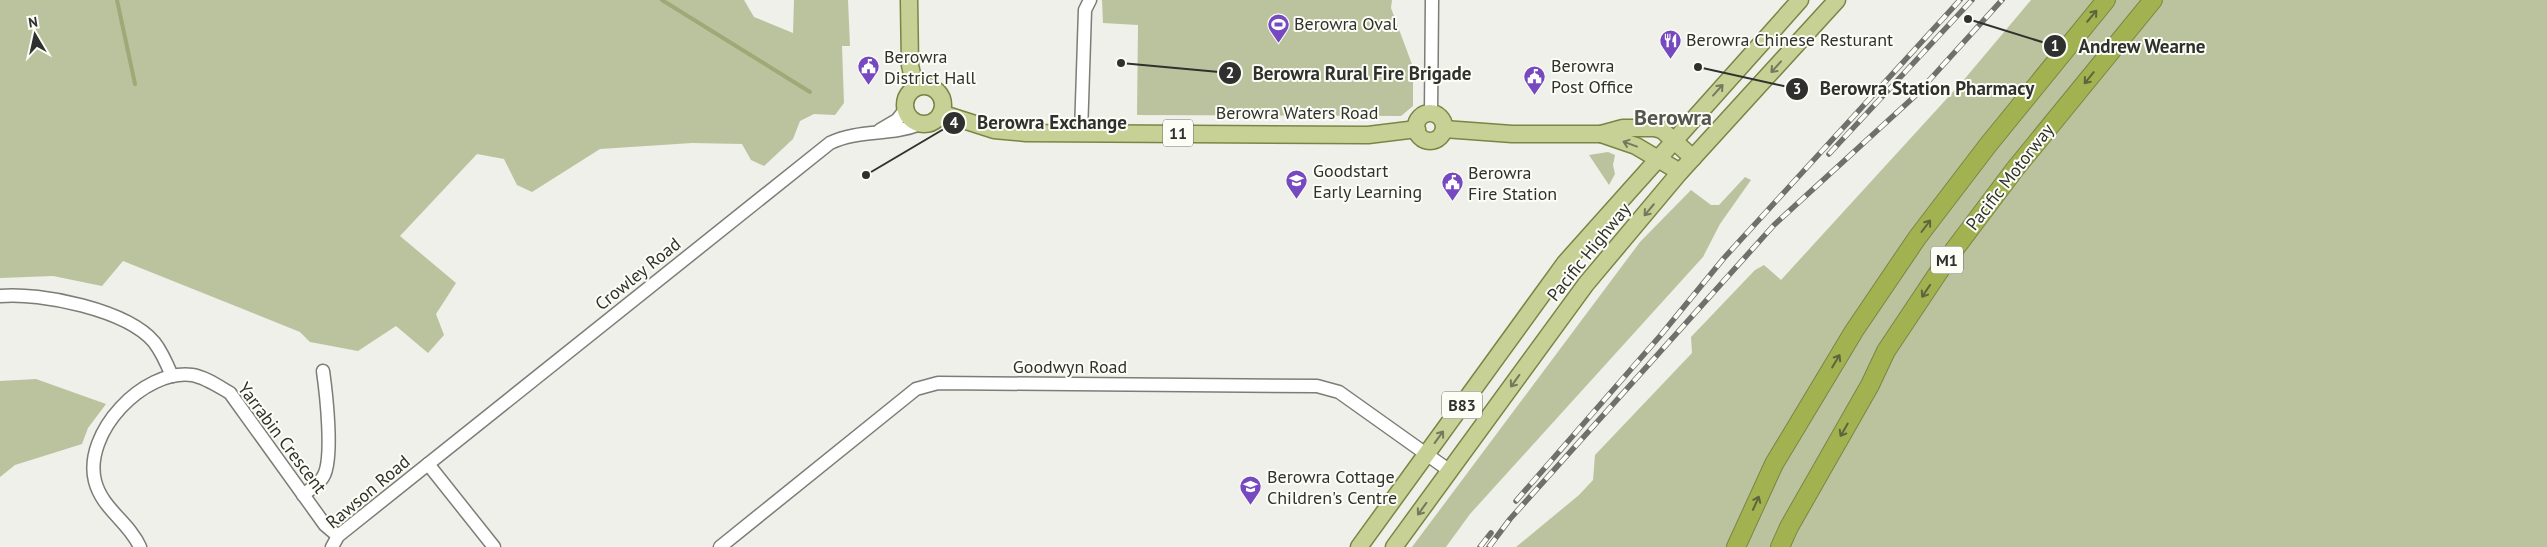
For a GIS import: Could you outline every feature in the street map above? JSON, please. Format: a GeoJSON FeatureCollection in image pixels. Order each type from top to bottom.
{"type":"FeatureCollection","features":[{"type":"Feature","properties":{"kind":"highway","name":"Pacific Motorway"},"geometry":{"type":"LineString","coordinates":[[1736,547],[1774,464],[1854,331],[1917,238],[1988,145],[2106,0]]}},
{"type":"Feature","properties":{"kind":"highway","name":"Pacific Motorway"},"geometry":{"type":"LineString","coordinates":[[1780,547],[1870,385],[1886,351],[1948,258],[2015,168],[2153,0]]}},
{"type":"Feature","properties":{"kind":"main road"},"geometry":{"type":"LineString","coordinates":[[910,0],[910,65],[915,88]]}},
{"type":"Feature","properties":{"kind":"main road","name":"Pacific Highway"},"geometry":{"type":"LineString","coordinates":[[1359,547],[1565,263],[1800,0]]}},
{"type":"Feature","properties":{"kind":"main road","name":"Pacific Highway"},"geometry":{"type":"LineString","coordinates":[[1394,547],[1586,284],[1680,172],[1837,0]]}},
{"type":"Feature","properties":{"kind":"main road"},"geometry":{"type":"LineString","coordinates":[[927,86],[937,91],[942,101],[941,113],[930,123],[920,124],[911,119],[905,110],[906,97],[915,88],[927,86]]}},
{"type":"Feature","properties":{"kind":"main road","name":"Berowra Waters Road"},"geometry":{"type":"LineString","coordinates":[[941,113],[994,130],[1080,133],[1368,134],[1417,129]]}},
{"type":"Feature","properties":{"kind":"main road"},"geometry":{"type":"LineString","coordinates":[[1431,113],[1442,120],[1444,129],[1440,136],[1433,140],[1421,137],[1417,129],[1420,118],[1431,113]]}},
{"type":"Feature","properties":{"kind":"main road"},"geometry":{"type":"LineString","coordinates":[[1444,129],[1512,134],[1601,134],[1623,128],[1655,128],[1674,140],[1693,158]]}},
{"type":"Feature","properties":{"kind":"main road"},"geometry":{"type":"LineString","coordinates":[[1601,134],[1636,146],[1680,172]]}},
{"type":"Feature","properties":{"kind":"street"},"geometry":{"type":"LineString","coordinates":[[1080,133],[1085,10],[1090,0]]}},
{"type":"Feature","properties":{"kind":"street"},"geometry":{"type":"LineString","coordinates":[[1431,113],[1432,0]]}},
{"type":"Feature","properties":{"kind":"street","name":"Crowley Road"},"geometry":{"type":"LineString","coordinates":[[878,131],[897,120],[905,110]]}},
{"type":"Feature","properties":{"kind":"street","name":"Crowley Road"},"geometry":{"type":"LineString","coordinates":[[428,464],[830,143],[844,136],[878,131],[904,131],[920,124]]}},
{"type":"Feature","properties":{"kind":"street"},"geometry":{"type":"LineString","coordinates":[[0,296],[52,298],[86,305],[140,329],[153,341],[163,355],[172,376]]}},
{"type":"Feature","properties":{"kind":"street"},"geometry":{"type":"LineString","coordinates":[[303,494],[318,484],[327,469],[328,402],[323,371]]}},
{"type":"Feature","properties":{"kind":"street","name":"Yarrabin Crescent"},"geometry":{"type":"LineString","coordinates":[[140,547],[132,533],[102,498],[95,480],[94,459],[99,438],[113,417],[137,392],[152,382],[172,376],[192,375],[211,382],[230,393],[335,541]]}},
{"type":"Feature","properties":{"kind":"street","name":"Goodwyn Road"},"geometry":{"type":"LineString","coordinates":[[720,547],[916,389],[938,383],[1317,386],[1339,392],[1450,471]]}},
{"type":"Feature","properties":{"kind":"street"},"geometry":{"type":"LineString","coordinates":[[428,464],[494,547]]}},
{"type":"Feature","properties":{"kind":"street","name":"Rawson Road"},"geometry":{"type":"LineString","coordinates":[[335,541],[428,464]]}},
{"type":"Feature","properties":{"kind":"green space"},"geometry":{"type":"Polygon","coordinates":[[[0,0],[744,0],[754,17],[793,33],[794,0],[848,0],[850,46],[842,46],[844,103],[835,115],[814,114],[800,121],[793,139],[764,166],[751,160],[742,144],[692,143],[600,149],[532,192],[517,185],[504,159],[477,154],[400,236],[456,283],[436,314],[444,335],[428,353],[396,326],[358,351],[310,342],[300,332],[123,261],[102,286],[53,276],[0,278],[0,0]]]}},
{"type":"Feature","properties":{"kind":"green space"},"geometry":{"type":"Polygon","coordinates":[[[1102,0],[1392,0],[1391,8],[1413,67],[1413,106],[1401,116],[1137,115],[1138,25],[1103,23],[1102,0]]]}},
{"type":"Feature","properties":{"kind":"green space"},"geometry":{"type":"Polygon","coordinates":[[[2031,0],[2547,0],[2547,547],[1516,547],[1579,495],[1593,480],[1595,455],[1692,353],[1691,337],[1755,270],[1764,265],[1781,280],[1962,82],[2031,0]]]}},
{"type":"Feature","properties":{"kind":"green space"},"geometry":{"type":"Polygon","coordinates":[[[1608,152],[1615,155],[1613,165],[1615,174],[1609,185],[1589,155],[1608,152]]]}},
{"type":"Feature","properties":{"kind":"green space"},"geometry":{"type":"Polygon","coordinates":[[[1745,177],[1751,180],[1720,224],[1703,257],[1470,514],[1446,547],[1412,547],[1640,242],[1691,190],[1711,205],[1719,205],[1745,177]]]}},
{"type":"Feature","properties":{"kind":"green space"},"geometry":{"type":"Polygon","coordinates":[[[36,379],[106,404],[88,428],[82,444],[15,465],[0,477],[0,381],[36,379]]]}},
{"type":"Feature","properties":{"kind":"waterway"},"geometry":{"type":"LineString","coordinates":[[117,0],[135,84]]}},
{"type":"Feature","properties":{"kind":"waterway"},"geometry":{"type":"LineString","coordinates":[[662,0],[810,92]]}},
{"type":"Feature","properties":{"kind":"railway"},"geometry":{"type":"LineString","coordinates":[[1516,501],[1660,336],[1724,258],[1960,0]]}},
{"type":"Feature","properties":{"kind":"railway"},"geometry":{"type":"LineString","coordinates":[[1829,154],[1972,0]]}},
{"type":"Feature","properties":{"kind":"railway"},"geometry":{"type":"LineString","coordinates":[[1489,547],[1510,519],[1774,225],[1915,96],[2002,0]]}},
{"type":"Feature","properties":{"kind":"railway"},"geometry":{"type":"LineString","coordinates":[[1480,547],[1491,533]]}},
{"type":"Feature","properties":{"kind":"place","name":"Andrew Wearne"},"geometry":{"type":"Point","coordinates":[1968,19]}},
{"type":"Feature","properties":{"kind":"place","name":"Berowra Oval"},"geometry":{"type":"Point","coordinates":[1278,43]}},
{"type":"Feature","properties":{"kind":"place","name":"Berowra Chinese Resturant"},"geometry":{"type":"Point","coordinates":[1670,59]}},
{"type":"Feature","properties":{"kind":"place","name":"Berowra Rural Fire Brigade"},"geometry":{"type":"Point","coordinates":[1121,63]}},
{"type":"Feature","properties":{"kind":"place","name":"Berowra Station Pharmacy"},"geometry":{"type":"Point","coordinates":[1698,67]}},
{"type":"Feature","properties":{"kind":"place","name":"Berowra District Hall"},"geometry":{"type":"Point","coordinates":[868,86]}},
{"type":"Feature","properties":{"kind":"place","name":"Berowra Post Office"},"geometry":{"type":"Point","coordinates":[1535,95]}},
{"type":"Feature","properties":{"kind":"place","name":"Berowra Exchange"},"geometry":{"type":"Point","coordinates":[866,175]}},
{"type":"Feature","properties":{"kind":"place","name":"Goodstart Early Learning"},"geometry":{"type":"Point","coordinates":[1297,200]}},
{"type":"Feature","properties":{"kind":"place","name":"Berowra Fire Station"},"geometry":{"type":"Point","coordinates":[1452,202]}},
{"type":"Feature","properties":{"kind":"place","name":"Berowra Cottage Children's Centre"},"geometry":{"type":"Point","coordinates":[1251,506]}},
{"type":"Feature","properties":{"kind":"district","name":"Berowra"},"geometry":{"type":"Point","coordinates":[1673,117]}}]}
